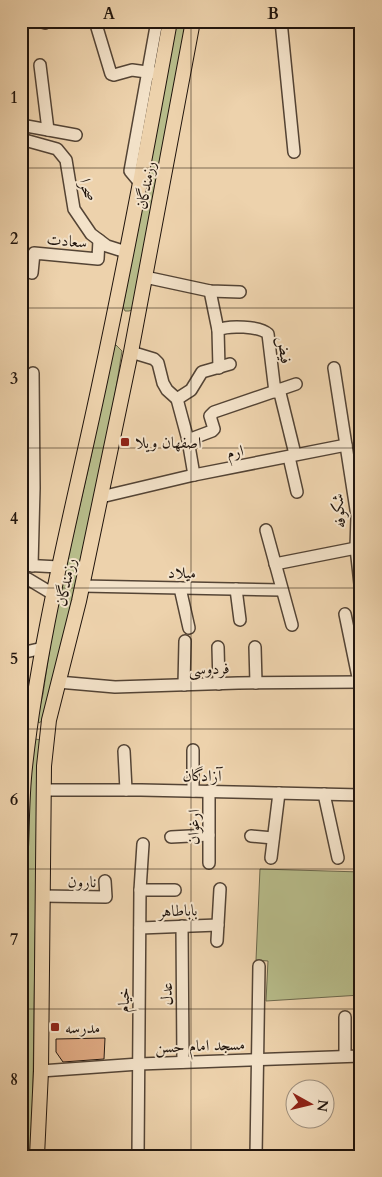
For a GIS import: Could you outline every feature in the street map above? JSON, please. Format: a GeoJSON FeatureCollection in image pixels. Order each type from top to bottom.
{"type":"FeatureCollection","features":[{"type":"Feature","properties":{"kind":"main road","name":"رزمندگان"},"geometry":{"type":"LineString","coordinates":[[21,847],[25,769],[53,594],[108,343],[140,183],[154,73],[170,21]]}},
{"type":"Feature","properties":{"kind":"main road","name":"رزمندگان"},"geometry":{"type":"LineString","coordinates":[[37,1156],[41,1071],[43,790],[49,720],[66,658],[101,496],[138,315],[193,21]]}},
{"type":"Feature","properties":{"kind":"main road"},"geometry":{"type":"LineString","coordinates":[[115,308],[119,316],[127,318],[138,315]]}},
{"type":"Feature","properties":{"kind":"main road"},"geometry":{"type":"LineString","coordinates":[[108,343],[118,338],[125,340],[131,350]]}},
{"type":"Feature","properties":{"kind":"street"},"geometry":{"type":"LineString","coordinates":[[95,21],[111,74],[114,75],[132,70],[154,73],[157,21]]}},
{"type":"Feature","properties":{"kind":"street"},"geometry":{"type":"LineString","coordinates":[[281,21],[294,152]]}},
{"type":"Feature","properties":{"kind":"street"},"geometry":{"type":"LineString","coordinates":[[40,66],[48,130]]}},
{"type":"Feature","properties":{"kind":"street"},"geometry":{"type":"LineString","coordinates":[[21,125],[76,134]]}},
{"type":"Feature","properties":{"kind":"street","name":"صحرا"},"geometry":{"type":"LineString","coordinates":[[21,139],[57,149],[66,160],[74,210],[91,234],[107,246],[126,252]]}},
{"type":"Feature","properties":{"kind":"street","name":"سعادت"},"geometry":{"type":"LineString","coordinates":[[32,273],[34,253],[98,259],[99,240]]}},
{"type":"Feature","properties":{"kind":"street"},"geometry":{"type":"LineString","coordinates":[[145,277],[210,290],[240,292]]}},
{"type":"Feature","properties":{"kind":"street"},"geometry":{"type":"LineString","coordinates":[[177,399],[191,390],[202,372],[224,366],[210,290]]}},
{"type":"Feature","properties":{"kind":"street","name":"فیض"},"geometry":{"type":"LineString","coordinates":[[218,330],[234,326],[266,332],[277,391]]}},
{"type":"Feature","properties":{"kind":"street"},"geometry":{"type":"LineString","coordinates":[[131,350],[154,359],[158,363],[162,383],[177,399],[188,440],[194,475]]}},
{"type":"Feature","properties":{"kind":"street","name":"شکوفه"},"geometry":{"type":"LineString","coordinates":[[334,368],[357,516],[356,548],[361,593]]}},
{"type":"Feature","properties":{"kind":"street"},"geometry":{"type":"LineString","coordinates":[[33,374],[34,488],[26,566],[60,567]]}},
{"type":"Feature","properties":{"kind":"street"},"geometry":{"type":"LineString","coordinates":[[188,440],[214,429],[210,416],[211,413],[296,384]]}},
{"type":"Feature","properties":{"kind":"street"},"geometry":{"type":"LineString","coordinates":[[277,391],[292,455],[297,492]]}},
{"type":"Feature","properties":{"kind":"street","name":"ارم"},"geometry":{"type":"LineString","coordinates":[[101,496],[346,444]]}},
{"type":"Feature","properties":{"kind":"street"},"geometry":{"type":"LineString","coordinates":[[266,530],[292,625]]}},
{"type":"Feature","properties":{"kind":"street"},"geometry":{"type":"LineString","coordinates":[[275,564],[356,548]]}},
{"type":"Feature","properties":{"kind":"street"},"geometry":{"type":"LineString","coordinates":[[21,578],[28,579],[53,594]]}},
{"type":"Feature","properties":{"kind":"street","name":"میلاد"},"geometry":{"type":"LineString","coordinates":[[82,586],[282,590]]}},
{"type":"Feature","properties":{"kind":"street"},"geometry":{"type":"LineString","coordinates":[[180,588],[189,628]]}},
{"type":"Feature","properties":{"kind":"street"},"geometry":{"type":"LineString","coordinates":[[236,589],[240,620]]}},
{"type":"Feature","properties":{"kind":"street"},"geometry":{"type":"LineString","coordinates":[[345,614],[360,682]]}},
{"type":"Feature","properties":{"kind":"street"},"geometry":{"type":"LineString","coordinates":[[184,685],[185,641]]}},
{"type":"Feature","properties":{"kind":"street"},"geometry":{"type":"LineString","coordinates":[[218,647],[219,684]]}},
{"type":"Feature","properties":{"kind":"street"},"geometry":{"type":"LineString","coordinates":[[255,647],[256,683]]}},
{"type":"Feature","properties":{"kind":"street"},"geometry":{"type":"LineString","coordinates":[[21,653],[44,648]]}},
{"type":"Feature","properties":{"kind":"street","name":"فردوسی"},"geometry":{"type":"LineString","coordinates":[[58,682],[115,687],[360,682]]}},
{"type":"Feature","properties":{"kind":"street"},"geometry":{"type":"LineString","coordinates":[[193,750],[193,791]]}},
{"type":"Feature","properties":{"kind":"street"},"geometry":{"type":"LineString","coordinates":[[124,751],[126,790]]}},
{"type":"Feature","properties":{"kind":"street","name":"آزادگان"},"geometry":{"type":"LineString","coordinates":[[43,790],[210,791],[361,795]]}},
{"type":"Feature","properties":{"kind":"street","name":"ارغوان"},"geometry":{"type":"LineString","coordinates":[[209,863],[210,791]]}},
{"type":"Feature","properties":{"kind":"street"},"geometry":{"type":"LineString","coordinates":[[271,858],[279,793]]}},
{"type":"Feature","properties":{"kind":"street"},"geometry":{"type":"LineString","coordinates":[[324,794],[338,858]]}},
{"type":"Feature","properties":{"kind":"street"},"geometry":{"type":"LineString","coordinates":[[171,837],[209,835]]}},
{"type":"Feature","properties":{"kind":"street"},"geometry":{"type":"LineString","coordinates":[[251,836],[273,838]]}},
{"type":"Feature","properties":{"kind":"street","name":"خیام"},"geometry":{"type":"LineString","coordinates":[[138,1156],[140,890],[144,844]]}},
{"type":"Feature","properties":{"kind":"street","name":"نارون"},"geometry":{"type":"LineString","coordinates":[[42,896],[106,897],[105,881]]}},
{"type":"Feature","properties":{"kind":"street"},"geometry":{"type":"LineString","coordinates":[[217,941],[220,889]]}},
{"type":"Feature","properties":{"kind":"street"},"geometry":{"type":"LineString","coordinates":[[140,890],[175,890]]}},
{"type":"Feature","properties":{"kind":"street","name":"باباطاهر"},"geometry":{"type":"LineString","coordinates":[[140,928],[218,925]]}},
{"type":"Feature","properties":{"kind":"street","name":"عدل"},"geometry":{"type":"LineString","coordinates":[[182,926],[184,1062]]}},
{"type":"Feature","properties":{"kind":"street"},"geometry":{"type":"LineString","coordinates":[[256,1156],[259,966]]}},
{"type":"Feature","properties":{"kind":"street"},"geometry":{"type":"LineString","coordinates":[[345,1017],[345,1056]]}},
{"type":"Feature","properties":{"kind":"street","name":"مسجد امام حسن"},"geometry":{"type":"LineString","coordinates":[[41,1071],[139,1064],[361,1056]]}},
{"type":"Feature","properties":{"kind":"green space"},"geometry":{"type":"Polygon","coordinates":[[[175,21],[188,21],[134,309],[125,311],[123,307],[175,21]]]}},
{"type":"Feature","properties":{"kind":"green space"},"geometry":{"type":"Polygon","coordinates":[[[116,345],[122,351],[111,419],[58,667],[43,720],[39,723],[37,719],[43,694],[55,614],[90,461],[113,348],[116,345]]]}},
{"type":"Feature","properties":{"kind":"green space"},"geometry":{"type":"Polygon","coordinates":[[[36,739],[40,740],[32,1152],[24,1154],[21,1153],[22,921],[27,791],[32,751],[36,739]]]}},
{"type":"Feature","properties":{"kind":"green space"},"geometry":{"type":"Polygon","coordinates":[[[260,869],[361,872],[361,943],[356,943],[355,957],[361,958],[361,995],[266,1001],[268,961],[256,960],[260,869]]]}},
{"type":"Feature","properties":{"kind":"building"},"geometry":{"type":"Polygon","coordinates":[[[105,1038],[104,1059],[63,1062],[56,1052],[56,1039],[105,1038]]]}},
{"type":"Feature","properties":{"kind":"place","name":"اصفهان ویلا"},"geometry":{"type":"Point","coordinates":[125,442]}},
{"type":"Feature","properties":{"kind":"place","name":"مدرسه"},"geometry":{"type":"Point","coordinates":[55,1027]}}]}
